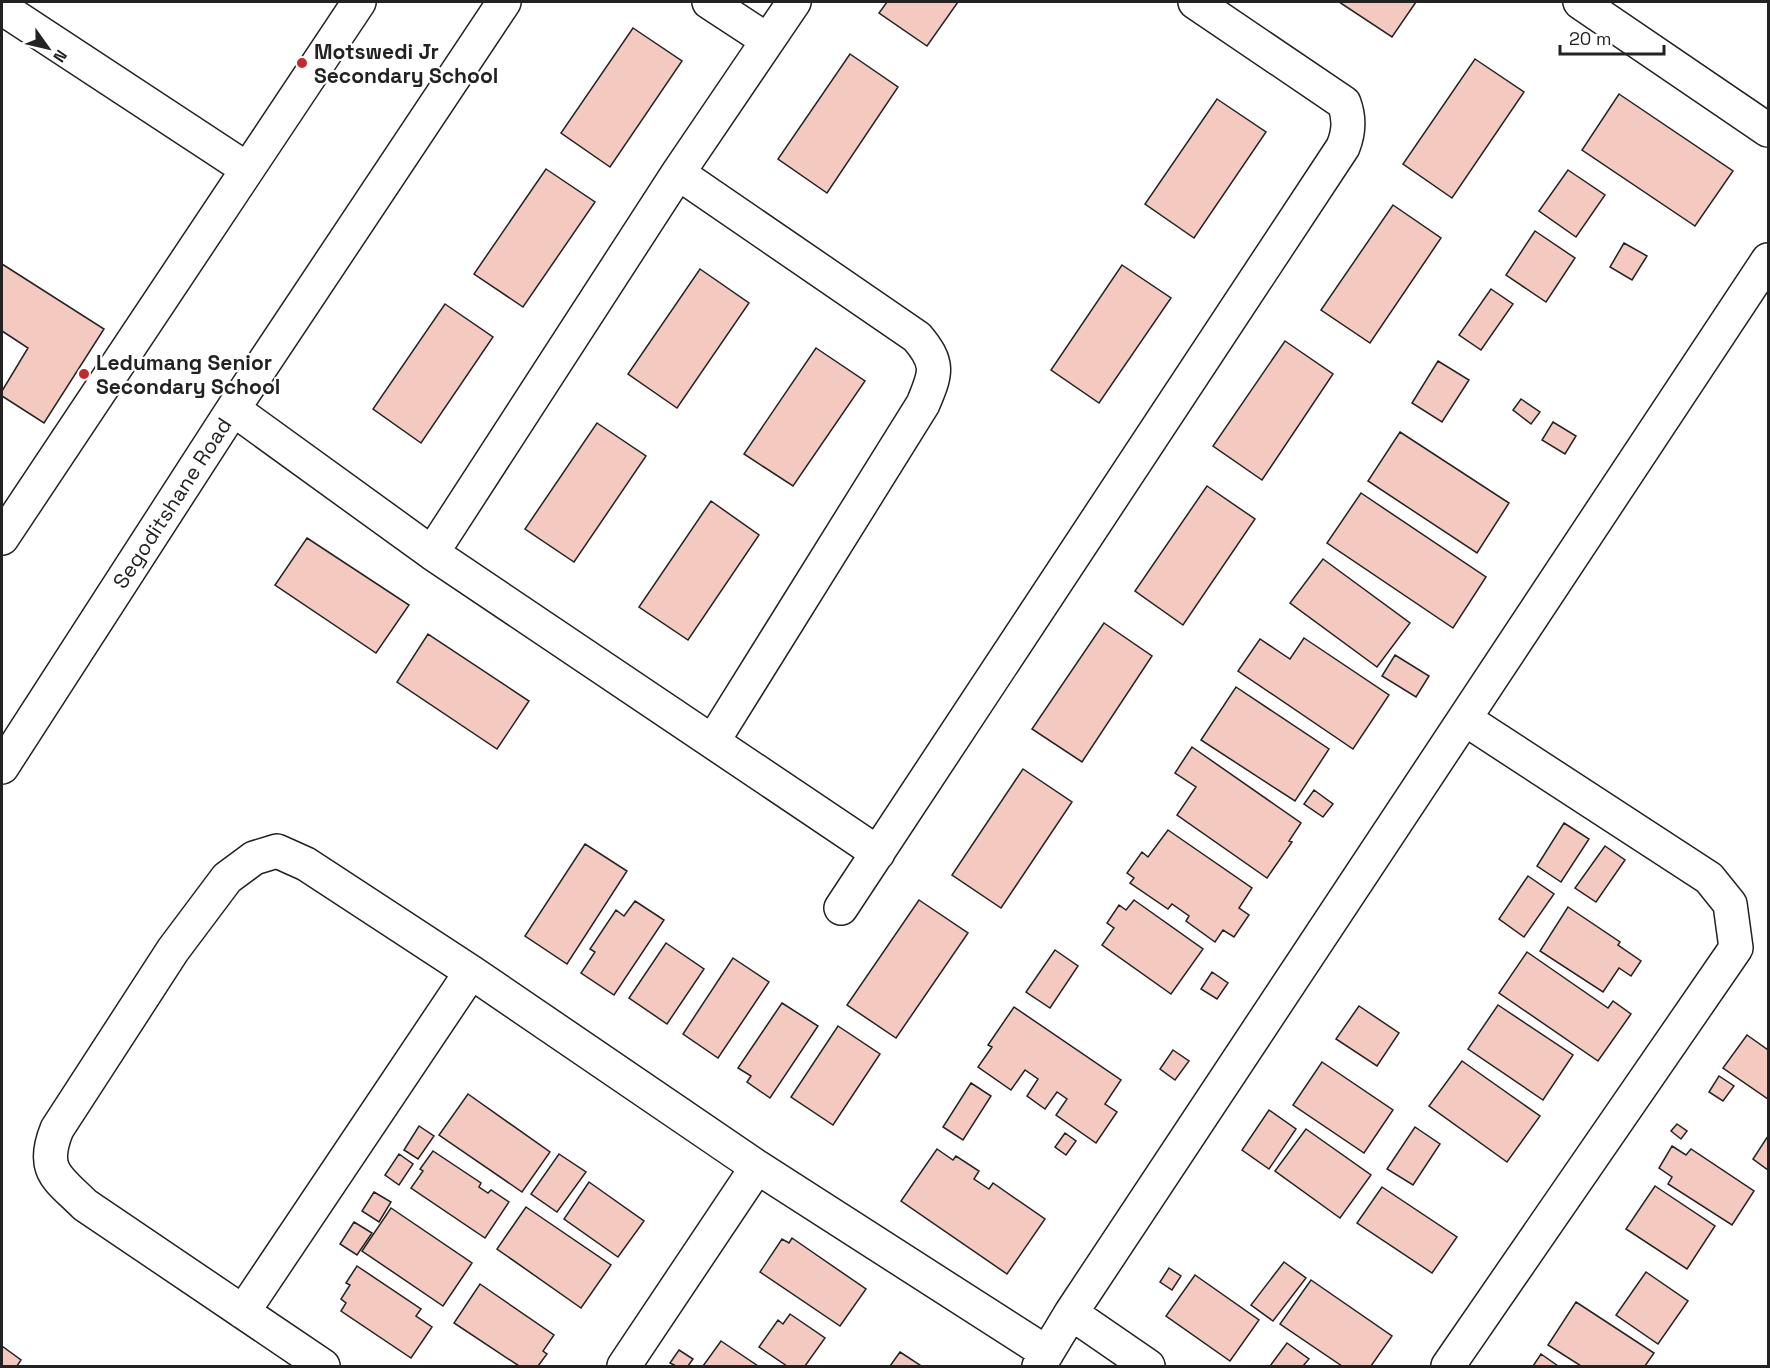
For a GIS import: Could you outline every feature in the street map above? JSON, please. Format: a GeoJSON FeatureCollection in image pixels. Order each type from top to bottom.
{"type":"FeatureCollection","features":[{"type":"Feature","properties":{"kind":"street"},"geometry":{"type":"LineString","coordinates":[[2,538],[359,2]]}},
{"type":"Feature","properties":{"kind":"street","name":"Segoditshane Road"},"geometry":{"type":"LineString","coordinates":[[2,767],[233,409],[504,2]]}},
{"type":"Feature","properties":{"kind":"street"},"geometry":{"type":"LineString","coordinates":[[709,2],[767,40]]}},
{"type":"Feature","properties":{"kind":"street"},"geometry":{"type":"LineString","coordinates":[[432,553],[678,173],[794,2]]}},
{"type":"Feature","properties":{"kind":"street"},"geometry":{"type":"LineString","coordinates":[[841,908],[1343,147],[1348,135],[1348,114],[1344,104],[1195,2]]}},
{"type":"Feature","properties":{"kind":"street"},"geometry":{"type":"LineString","coordinates":[[1580,2],[1768,130]]}},
{"type":"Feature","properties":{"kind":"street"},"geometry":{"type":"LineString","coordinates":[[2,9],[247,169]]}},
{"type":"Feature","properties":{"kind":"street"},"geometry":{"type":"LineString","coordinates":[[678,173],[917,338],[928,350],[934,365],[931,384],[923,404],[713,741]]}},
{"type":"Feature","properties":{"kind":"street"},"geometry":{"type":"LineString","coordinates":[[323,1366],[85,1205],[52,1173],[51,1144],[57,1129],[173,950],[227,878],[254,858],[277,851],[306,864],[471,972],[1043,1360],[1071,1313],[1768,260]]}},
{"type":"Feature","properties":{"kind":"street"},"geometry":{"type":"LineString","coordinates":[[233,409],[432,553],[878,853]]}},
{"type":"Feature","properties":{"kind":"street"},"geometry":{"type":"LineString","coordinates":[[1448,1366],[1736,948],[1730,904],[1709,878],[1465,719]]}},
{"type":"Feature","properties":{"kind":"street"},"geometry":{"type":"LineString","coordinates":[[243,1312],[471,972]]}},
{"type":"Feature","properties":{"kind":"street"},"geometry":{"type":"LineString","coordinates":[[624,1366],[757,1167]]}},
{"type":"Feature","properties":{"kind":"street"},"geometry":{"type":"LineString","coordinates":[[1071,1313],[1148,1366]]}},
{"type":"Feature","properties":{"kind":"building"},"geometry":{"type":"Polygon","coordinates":[[[887,2],[958,2],[927,46],[879,13],[887,2]]]}},
{"type":"Feature","properties":{"kind":"building"},"geometry":{"type":"Polygon","coordinates":[[[1339,2],[1416,2],[1392,37],[1339,2]]]}},
{"type":"Feature","properties":{"kind":"building"},"geometry":{"type":"Polygon","coordinates":[[[633,28],[682,61],[610,167],[561,133],[633,28]]]}},
{"type":"Feature","properties":{"kind":"building"},"geometry":{"type":"Polygon","coordinates":[[[850,54],[898,87],[827,193],[778,159],[850,54]]]}},
{"type":"Feature","properties":{"kind":"building"},"geometry":{"type":"Polygon","coordinates":[[[1475,59],[1524,92],[1452,198],[1403,164],[1475,59]]]}},
{"type":"Feature","properties":{"kind":"building"},"geometry":{"type":"Polygon","coordinates":[[[1619,94],[1733,171],[1695,226],[1582,150],[1619,94]]]}},
{"type":"Feature","properties":{"kind":"building"},"geometry":{"type":"Polygon","coordinates":[[[1217,99],[1266,132],[1194,238],[1145,204],[1217,99]]]}},
{"type":"Feature","properties":{"kind":"building"},"geometry":{"type":"Polygon","coordinates":[[[546,169],[595,202],[523,307],[474,274],[546,169]]]}},
{"type":"Feature","properties":{"kind":"building"},"geometry":{"type":"Polygon","coordinates":[[[1568,170],[1605,195],[1576,237],[1539,211],[1568,170]]]}},
{"type":"Feature","properties":{"kind":"building"},"geometry":{"type":"Polygon","coordinates":[[[1393,205],[1441,238],[1370,343],[1321,310],[1393,205]]]}},
{"type":"Feature","properties":{"kind":"building"},"geometry":{"type":"Polygon","coordinates":[[[1535,231],[1575,258],[1546,302],[1506,275],[1535,231]]]}},
{"type":"Feature","properties":{"kind":"building"},"geometry":{"type":"Polygon","coordinates":[[[1624,243],[1647,256],[1632,280],[1610,267],[1624,243]]]}},
{"type":"Feature","properties":{"kind":"building"},"geometry":{"type":"Polygon","coordinates":[[[2,264],[104,329],[44,423],[2,396],[2,391],[28,348],[2,331],[2,264]]]}},
{"type":"Feature","properties":{"kind":"building"},"geometry":{"type":"Polygon","coordinates":[[[1122,265],[1171,298],[1099,403],[1051,370],[1122,265]]]}},
{"type":"Feature","properties":{"kind":"building"},"geometry":{"type":"Polygon","coordinates":[[[700,269],[749,303],[677,408],[628,374],[700,269]]]}},
{"type":"Feature","properties":{"kind":"building"},"geometry":{"type":"Polygon","coordinates":[[[1491,289],[1513,304],[1481,350],[1459,335],[1491,289]]]}},
{"type":"Feature","properties":{"kind":"building"},"geometry":{"type":"Polygon","coordinates":[[[445,304],[493,337],[421,443],[373,409],[445,304]]]}},
{"type":"Feature","properties":{"kind":"building"},"geometry":{"type":"Polygon","coordinates":[[[1285,341],[1333,374],[1262,480],[1213,446],[1285,341]]]}},
{"type":"Feature","properties":{"kind":"building"},"geometry":{"type":"Polygon","coordinates":[[[816,348],[865,381],[793,486],[744,454],[816,348]]]}},
{"type":"Feature","properties":{"kind":"building"},"geometry":{"type":"Polygon","coordinates":[[[1438,361],[1469,380],[1442,422],[1412,403],[1438,361]]]}},
{"type":"Feature","properties":{"kind":"building"},"geometry":{"type":"Polygon","coordinates":[[[1521,399],[1540,412],[1531,424],[1513,410],[1521,399]]]}},
{"type":"Feature","properties":{"kind":"building"},"geometry":{"type":"Polygon","coordinates":[[[1553,422],[1576,436],[1565,454],[1542,440],[1553,422]]]}},
{"type":"Feature","properties":{"kind":"building"},"geometry":{"type":"Polygon","coordinates":[[[597,423],[646,456],[574,562],[525,529],[597,423]]]}},
{"type":"Feature","properties":{"kind":"building"},"geometry":{"type":"Polygon","coordinates":[[[1400,432],[1509,503],[1477,553],[1368,481],[1400,432]]]}},
{"type":"Feature","properties":{"kind":"building"},"geometry":{"type":"Polygon","coordinates":[[[1207,486],[1255,519],[1183,625],[1135,591],[1207,486]]]}},
{"type":"Feature","properties":{"kind":"building"},"geometry":{"type":"Polygon","coordinates":[[[1361,493],[1486,577],[1453,628],[1327,543],[1361,493]]]}},
{"type":"Feature","properties":{"kind":"building"},"geometry":{"type":"Polygon","coordinates":[[[711,501],[759,535],[688,640],[639,607],[711,501]]]}},
{"type":"Feature","properties":{"kind":"building"},"geometry":{"type":"Polygon","coordinates":[[[307,538],[409,605],[376,653],[275,585],[307,538]]]}},
{"type":"Feature","properties":{"kind":"building"},"geometry":{"type":"Polygon","coordinates":[[[1323,559],[1410,623],[1377,667],[1290,603],[1323,559]]]}},
{"type":"Feature","properties":{"kind":"building"},"geometry":{"type":"Polygon","coordinates":[[[1104,623],[1152,656],[1082,762],[1032,729],[1104,623]]]}},
{"type":"Feature","properties":{"kind":"building"},"geometry":{"type":"Polygon","coordinates":[[[428,634],[529,701],[497,749],[397,682],[428,634]]]}},
{"type":"Feature","properties":{"kind":"building"},"geometry":{"type":"Polygon","coordinates":[[[1304,638],[1389,695],[1353,749],[1238,671],[1260,639],[1290,659],[1304,638]]]}},
{"type":"Feature","properties":{"kind":"building"},"geometry":{"type":"Polygon","coordinates":[[[1395,655],[1429,676],[1416,697],[1382,676],[1395,655]]]}},
{"type":"Feature","properties":{"kind":"building"},"geometry":{"type":"Polygon","coordinates":[[[1236,687],[1329,749],[1295,801],[1201,740],[1236,687]]]}},
{"type":"Feature","properties":{"kind":"building"},"geometry":{"type":"Polygon","coordinates":[[[1192,747],[1301,823],[1289,841],[1292,842],[1267,878],[1177,815],[1196,787],[1175,773],[1192,747]]]}},
{"type":"Feature","properties":{"kind":"building"},"geometry":{"type":"Polygon","coordinates":[[[1023,769],[1072,802],[1001,908],[952,875],[1023,769]]]}},
{"type":"Feature","properties":{"kind":"building"},"geometry":{"type":"Polygon","coordinates":[[[1314,790],[1333,804],[1323,817],[1304,804],[1314,790]]]}},
{"type":"Feature","properties":{"kind":"building"},"geometry":{"type":"Polygon","coordinates":[[[1564,823],[1589,839],[1561,882],[1537,866],[1564,823]]]}},
{"type":"Feature","properties":{"kind":"building"},"geometry":{"type":"Polygon","coordinates":[[[1168,830],[1252,888],[1239,908],[1249,915],[1234,937],[1223,930],[1215,942],[1186,921],[1189,916],[1172,904],[1168,909],[1130,883],[1134,878],[1127,873],[1142,852],[1148,857],[1168,830]]]}},
{"type":"Feature","properties":{"kind":"building"},"geometry":{"type":"Polygon","coordinates":[[[585,844],[627,871],[567,964],[525,936],[585,844]]]}},
{"type":"Feature","properties":{"kind":"building"},"geometry":{"type":"Polygon","coordinates":[[[1605,846],[1625,860],[1596,902],[1575,888],[1605,846]]]}},
{"type":"Feature","properties":{"kind":"building"},"geometry":{"type":"Polygon","coordinates":[[[1528,876],[1554,894],[1524,937],[1499,919],[1528,876]]]}},
{"type":"Feature","properties":{"kind":"building"},"geometry":{"type":"Polygon","coordinates":[[[919,900],[968,933],[896,1038],[847,1005],[919,900]]]}},
{"type":"Feature","properties":{"kind":"building"},"geometry":{"type":"Polygon","coordinates":[[[1134,900],[1203,949],[1171,994],[1102,945],[1114,928],[1107,923],[1119,905],[1126,910],[1134,900]]]}},
{"type":"Feature","properties":{"kind":"building"},"geometry":{"type":"Polygon","coordinates":[[[635,901],[664,920],[614,995],[581,973],[595,952],[590,949],[616,910],[624,916],[635,901]]]}},
{"type":"Feature","properties":{"kind":"building"},"geometry":{"type":"Polygon","coordinates":[[[1568,907],[1620,942],[1618,945],[1641,961],[1631,976],[1619,968],[1603,992],[1540,951],[1568,907]]]}},
{"type":"Feature","properties":{"kind":"building"},"geometry":{"type":"Polygon","coordinates":[[[666,943],[704,969],[667,1024],[629,998],[666,943]]]}},
{"type":"Feature","properties":{"kind":"building"},"geometry":{"type":"Polygon","coordinates":[[[1055,950],[1078,966],[1050,1008],[1026,992],[1055,950]]]}},
{"type":"Feature","properties":{"kind":"building"},"geometry":{"type":"Polygon","coordinates":[[[1527,952],[1608,1008],[1613,1001],[1631,1014],[1598,1061],[1499,993],[1527,952]]]}},
{"type":"Feature","properties":{"kind":"building"},"geometry":{"type":"Polygon","coordinates":[[[733,958],[769,982],[718,1058],[683,1034],[733,958]]]}},
{"type":"Feature","properties":{"kind":"building"},"geometry":{"type":"Polygon","coordinates":[[[1212,972],[1228,983],[1217,999],[1201,989],[1212,972]]]}},
{"type":"Feature","properties":{"kind":"building"},"geometry":{"type":"Polygon","coordinates":[[[782,1003],[818,1026],[770,1098],[747,1082],[751,1076],[738,1068],[782,1003]]]}},
{"type":"Feature","properties":{"kind":"building"},"geometry":{"type":"Polygon","coordinates":[[[1498,1005],[1573,1055],[1543,1100],[1468,1049],[1498,1005]]]}},
{"type":"Feature","properties":{"kind":"building"},"geometry":{"type":"Polygon","coordinates":[[[1359,1006],[1399,1033],[1377,1066],[1336,1039],[1359,1006]]]}},
{"type":"Feature","properties":{"kind":"building"},"geometry":{"type":"Polygon","coordinates":[[[1014,1007],[1121,1080],[1105,1104],[1117,1112],[1096,1143],[1056,1115],[1067,1099],[1057,1092],[1045,1109],[1027,1096],[1038,1079],[1025,1070],[1011,1090],[978,1067],[992,1047],[988,1045],[1014,1007]]]}},
{"type":"Feature","properties":{"kind":"building"},"geometry":{"type":"Polygon","coordinates":[[[838,1026],[880,1054],[833,1125],[791,1097],[838,1026]]]}},
{"type":"Feature","properties":{"kind":"building"},"geometry":{"type":"Polygon","coordinates":[[[1747,1035],[1768,1050],[1768,1099],[1723,1068],[1747,1035]]]}},
{"type":"Feature","properties":{"kind":"building"},"geometry":{"type":"Polygon","coordinates":[[[1173,1050],[1189,1061],[1175,1080],[1160,1069],[1173,1050]]]}},
{"type":"Feature","properties":{"kind":"building"},"geometry":{"type":"Polygon","coordinates":[[[1462,1061],[1540,1116],[1507,1162],[1429,1106],[1462,1061]]]}},
{"type":"Feature","properties":{"kind":"building"},"geometry":{"type":"Polygon","coordinates":[[[1322,1062],[1393,1110],[1364,1153],[1293,1105],[1322,1062]]]}},
{"type":"Feature","properties":{"kind":"building"},"geometry":{"type":"Polygon","coordinates":[[[1719,1076],[1734,1086],[1723,1101],[1709,1092],[1719,1076]]]}},
{"type":"Feature","properties":{"kind":"building"},"geometry":{"type":"Polygon","coordinates":[[[971,1083],[991,1096],[963,1140],[943,1127],[971,1083]]]}},
{"type":"Feature","properties":{"kind":"building"},"geometry":{"type":"Polygon","coordinates":[[[468,1094],[550,1152],[522,1192],[439,1135],[468,1094]]]}},
{"type":"Feature","properties":{"kind":"building"},"geometry":{"type":"Polygon","coordinates":[[[1269,1110],[1296,1129],[1269,1169],[1242,1150],[1269,1110]]]}},
{"type":"Feature","properties":{"kind":"building"},"geometry":{"type":"Polygon","coordinates":[[[1677,1124],[1687,1131],[1681,1139],[1671,1131],[1677,1124]]]}},
{"type":"Feature","properties":{"kind":"building"},"geometry":{"type":"Polygon","coordinates":[[[419,1126],[434,1136],[418,1159],[404,1150],[419,1126]]]}},
{"type":"Feature","properties":{"kind":"building"},"geometry":{"type":"Polygon","coordinates":[[[1415,1127],[1440,1144],[1413,1185],[1387,1169],[1415,1127]]]}},
{"type":"Feature","properties":{"kind":"building"},"geometry":{"type":"Polygon","coordinates":[[[1306,1129],[1371,1175],[1340,1218],[1275,1171],[1306,1129]]]}},
{"type":"Feature","properties":{"kind":"building"},"geometry":{"type":"Polygon","coordinates":[[[1065,1133],[1076,1141],[1066,1155],[1055,1147],[1065,1133]]]}},
{"type":"Feature","properties":{"kind":"building"},"geometry":{"type":"Polygon","coordinates":[[[1768,1136],[1768,1170],[1753,1159],[1768,1136]]]}},
{"type":"Feature","properties":{"kind":"building"},"geometry":{"type":"Polygon","coordinates":[[[1672,1146],[1686,1155],[1691,1149],[1754,1191],[1732,1225],[1668,1184],[1672,1177],[1659,1168],[1672,1146]]]}},
{"type":"Feature","properties":{"kind":"building"},"geometry":{"type":"Polygon","coordinates":[[[937,1149],[953,1160],[956,1156],[979,1171],[974,1179],[989,1189],[993,1183],[1045,1219],[1007,1274],[901,1201],[937,1149]]]}},
{"type":"Feature","properties":{"kind":"building"},"geometry":{"type":"Polygon","coordinates":[[[433,1151],[481,1183],[479,1187],[488,1193],[491,1190],[509,1202],[485,1238],[411,1188],[423,1171],[420,1169],[433,1151]]]}},
{"type":"Feature","properties":{"kind":"building"},"geometry":{"type":"Polygon","coordinates":[[[399,1154],[413,1164],[399,1185],[385,1175],[399,1154]]]}},
{"type":"Feature","properties":{"kind":"building"},"geometry":{"type":"Polygon","coordinates":[[[559,1154],[586,1172],[557,1212],[531,1194],[559,1154]]]}},
{"type":"Feature","properties":{"kind":"building"},"geometry":{"type":"Polygon","coordinates":[[[589,1182],[644,1221],[618,1257],[564,1219],[589,1182]]]}},
{"type":"Feature","properties":{"kind":"building"},"geometry":{"type":"Polygon","coordinates":[[[1655,1186],[1715,1226],[1687,1269],[1626,1229],[1655,1186]]]}},
{"type":"Feature","properties":{"kind":"building"},"geometry":{"type":"Polygon","coordinates":[[[1382,1187],[1457,1237],[1432,1273],[1357,1223],[1382,1187]]]}},
{"type":"Feature","properties":{"kind":"building"},"geometry":{"type":"Polygon","coordinates":[[[374,1192],[391,1202],[379,1222],[362,1211],[374,1192]]]}},
{"type":"Feature","properties":{"kind":"building"},"geometry":{"type":"Polygon","coordinates":[[[526,1207],[611,1265],[581,1308],[497,1249],[526,1207]]]}},
{"type":"Feature","properties":{"kind":"building"},"geometry":{"type":"Polygon","coordinates":[[[391,1208],[472,1263],[443,1306],[362,1251],[391,1208]]]}},
{"type":"Feature","properties":{"kind":"building"},"geometry":{"type":"Polygon","coordinates":[[[354,1222],[372,1233],[357,1255],[340,1244],[354,1222]]]}},
{"type":"Feature","properties":{"kind":"building"},"geometry":{"type":"Polygon","coordinates":[[[792,1238],[866,1289],[840,1326],[760,1272],[782,1239],[789,1243],[792,1238]]]}},
{"type":"Feature","properties":{"kind":"building"},"geometry":{"type":"Polygon","coordinates":[[[1284,1262],[1306,1278],[1273,1321],[1251,1305],[1284,1262]]]}},
{"type":"Feature","properties":{"kind":"building"},"geometry":{"type":"Polygon","coordinates":[[[357,1266],[421,1309],[416,1316],[432,1327],[411,1358],[341,1311],[346,1303],[341,1299],[350,1285],[346,1283],[357,1266]]]}},
{"type":"Feature","properties":{"kind":"building"},"geometry":{"type":"Polygon","coordinates":[[[1169,1268],[1181,1276],[1172,1290],[1160,1282],[1169,1268]]]}},
{"type":"Feature","properties":{"kind":"building"},"geometry":{"type":"Polygon","coordinates":[[[1646,1272],[1688,1301],[1658,1344],[1616,1315],[1646,1272]]]}},
{"type":"Feature","properties":{"kind":"building"},"geometry":{"type":"Polygon","coordinates":[[[1195,1275],[1259,1320],[1230,1361],[1166,1316],[1195,1275]]]}},
{"type":"Feature","properties":{"kind":"building"},"geometry":{"type":"Polygon","coordinates":[[[1311,1280],[1392,1336],[1371,1366],[1342,1366],[1280,1324],[1311,1280]]]}},
{"type":"Feature","properties":{"kind":"building"},"geometry":{"type":"Polygon","coordinates":[[[480,1284],[554,1335],[543,1351],[547,1354],[538,1366],[519,1366],[454,1323],[480,1284]]]}},
{"type":"Feature","properties":{"kind":"building"},"geometry":{"type":"Polygon","coordinates":[[[1576,1302],[1654,1353],[1645,1366],[1581,1366],[1548,1345],[1576,1302]]]}},
{"type":"Feature","properties":{"kind":"building"},"geometry":{"type":"Polygon","coordinates":[[[790,1314],[825,1338],[805,1366],[787,1366],[759,1347],[778,1320],[783,1324],[790,1314]]]}},
{"type":"Feature","properties":{"kind":"building"},"geometry":{"type":"Polygon","coordinates":[[[721,1341],[758,1366],[703,1366],[721,1341]]]}},
{"type":"Feature","properties":{"kind":"building"},"geometry":{"type":"Polygon","coordinates":[[[1287,1343],[1309,1359],[1303,1366],[1270,1366],[1287,1343]]]}},
{"type":"Feature","properties":{"kind":"building"},"geometry":{"type":"Polygon","coordinates":[[[2,1346],[21,1360],[17,1366],[2,1366],[2,1346]]]}},
{"type":"Feature","properties":{"kind":"building"},"geometry":{"type":"Polygon","coordinates":[[[679,1350],[693,1359],[688,1366],[676,1366],[670,1363],[679,1350]]]}},
{"type":"Feature","properties":{"kind":"building"},"geometry":{"type":"Polygon","coordinates":[[[900,1352],[920,1365],[890,1366],[900,1352]]]}},
{"type":"Feature","properties":{"kind":"building"},"geometry":{"type":"Polygon","coordinates":[[[1541,1354],[1558,1366],[1533,1366],[1541,1354]]]}},
{"type":"Feature","properties":{"kind":"place","name":"Motswedi Jr Secondary School"},"geometry":{"type":"Point","coordinates":[302,63]}},
{"type":"Feature","properties":{"kind":"place","name":"Ledumang Senior Secondary School"},"geometry":{"type":"Point","coordinates":[84,374]}}]}
